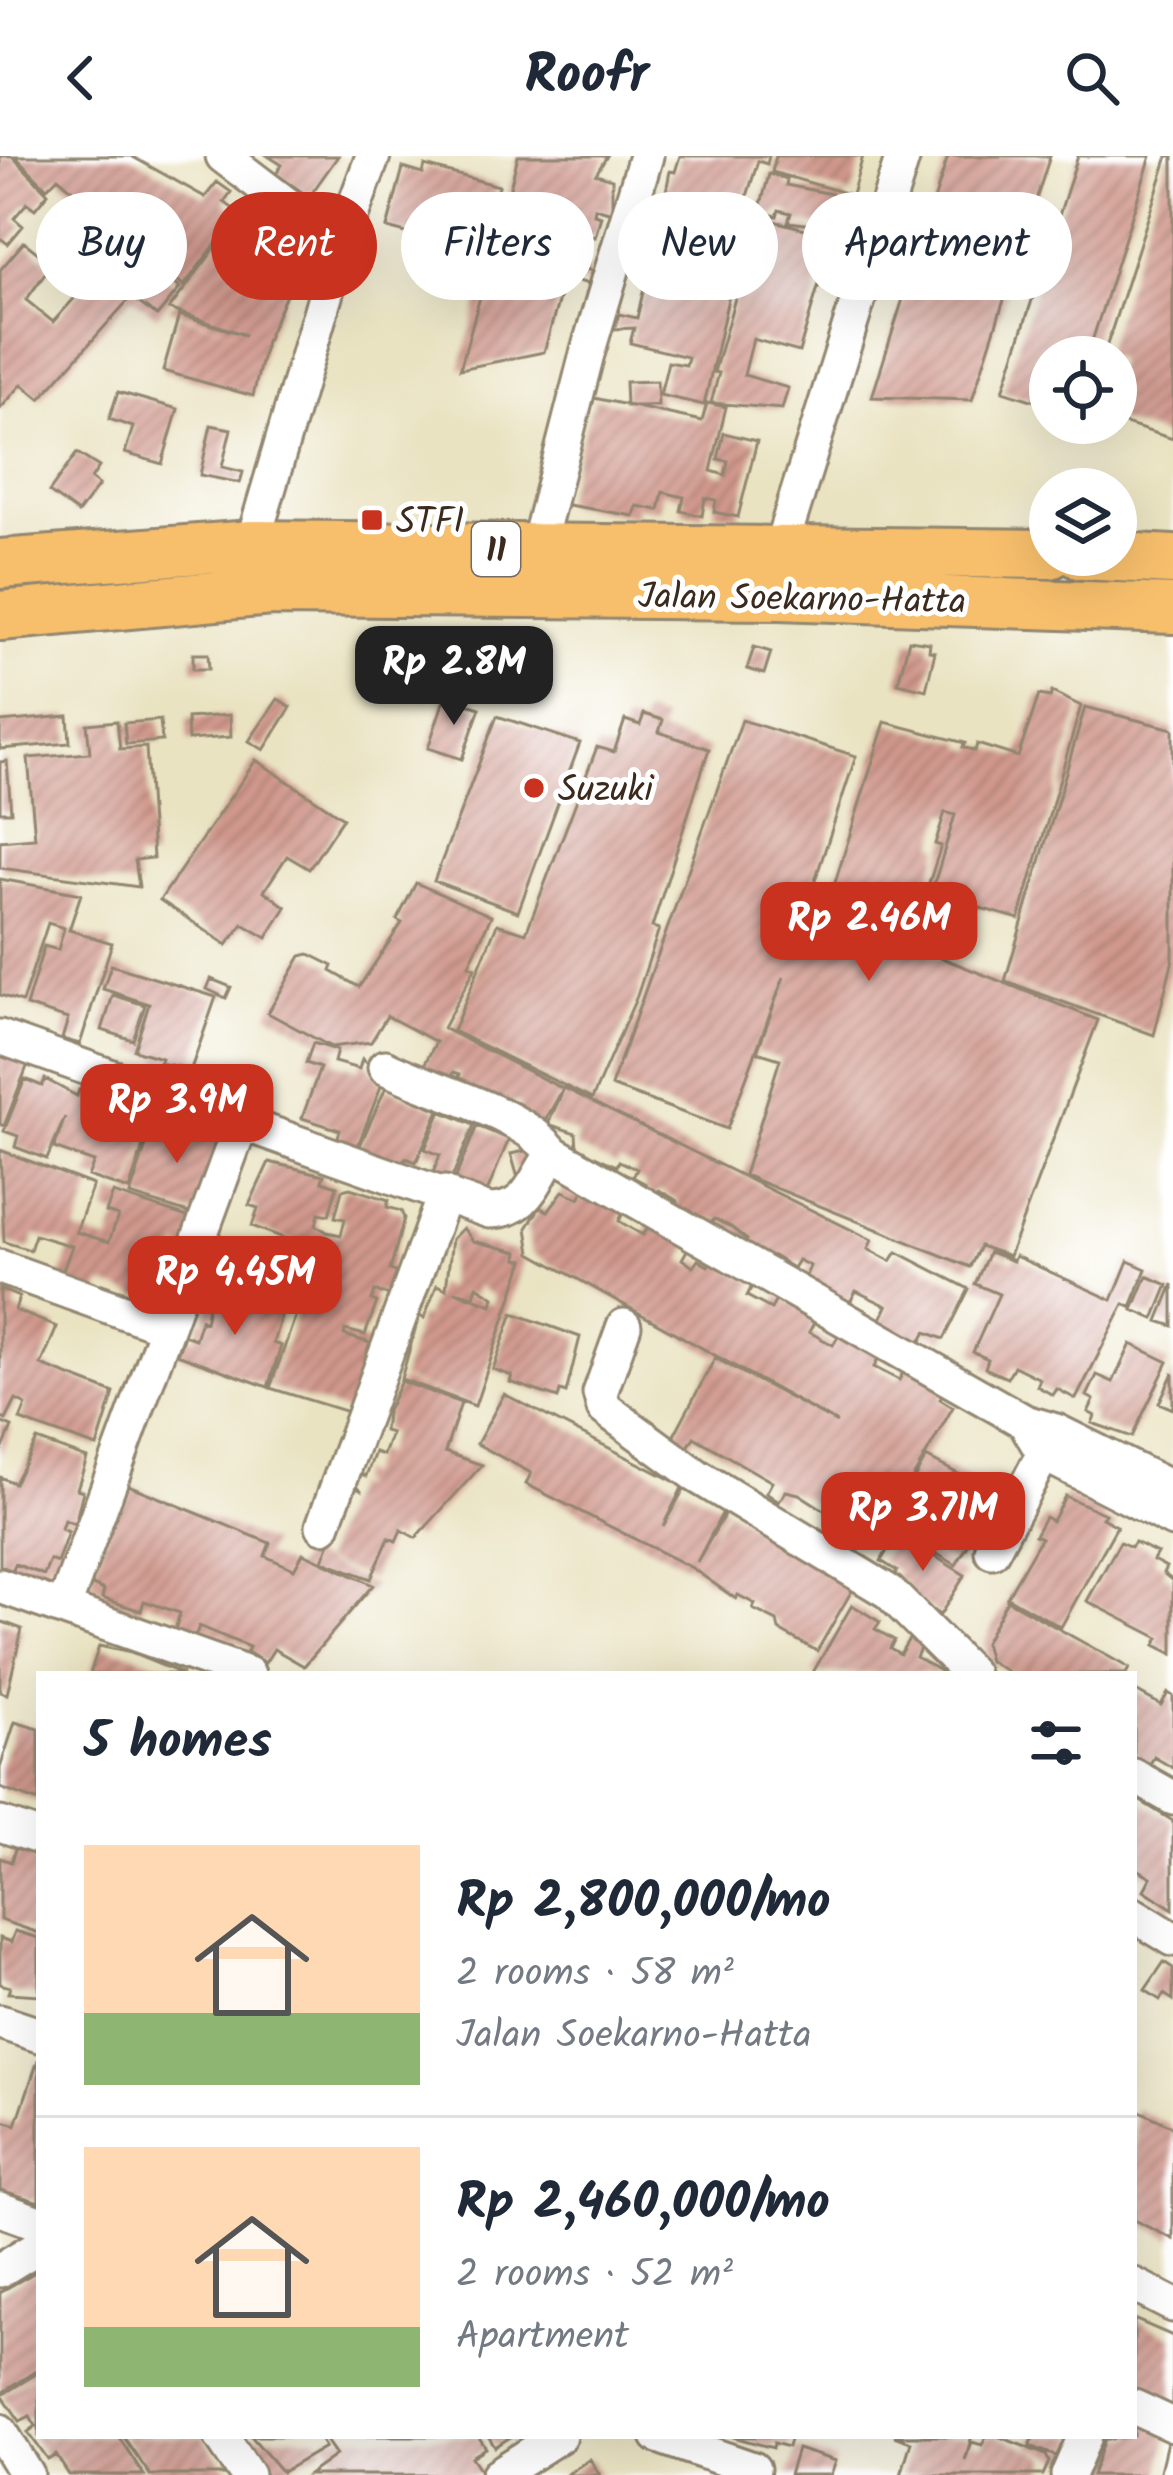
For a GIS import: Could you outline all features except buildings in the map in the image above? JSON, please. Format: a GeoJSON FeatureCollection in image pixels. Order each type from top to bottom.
{"type":"FeatureCollection","features":[{"type":"Feature","properties":{"kind":"highway","name":"Jalan Soekarno-Hatta"},"geometry":{"type":"LineString","coordinates":[[0,564],[252,545],[1029,554]]}},
{"type":"Feature","properties":{"kind":"highway"},"geometry":{"type":"LineString","coordinates":[[1137,558],[1173,560]]}},
{"type":"Feature","properties":{"kind":"highway","name":"Jalan Soekarno-Hatta"},"geometry":{"type":"LineString","coordinates":[[0,616],[271,591],[779,595],[1173,609]]}},
{"type":"Feature","properties":{"kind":"street"},"geometry":{"type":"LineString","coordinates":[[223,156],[270,192]]}},
{"type":"Feature","properties":{"kind":"street"},"geometry":{"type":"LineString","coordinates":[[360,192],[373,156]]}},
{"type":"Feature","properties":{"kind":"street"},"geometry":{"type":"LineString","coordinates":[[537,549],[587,354],[646,156]]}},
{"type":"Feature","properties":{"kind":"street"},"geometry":{"type":"LineString","coordinates":[[780,550],[903,156]]}},
{"type":"Feature","properties":{"kind":"street"},"geometry":{"type":"LineString","coordinates":[[252,545],[324,300]]}},
{"type":"Feature","properties":{"kind":"street"},"geometry":{"type":"LineString","coordinates":[[0,1037],[490,1211],[508,1211],[525,1201],[553,1153]]}},
{"type":"Feature","properties":{"kind":"street"},"geometry":{"type":"LineString","coordinates":[[385,1067],[426,1089],[495,1113],[553,1153],[1042,1436],[1173,1520]]}},
{"type":"Feature","properties":{"kind":"street"},"geometry":{"type":"LineString","coordinates":[[64,1607],[241,1124]]}},
{"type":"Feature","properties":{"kind":"street"},"geometry":{"type":"LineString","coordinates":[[323,1526],[445,1193]]}},
{"type":"Feature","properties":{"kind":"street"},"geometry":{"type":"LineString","coordinates":[[0,1267],[166,1327]]}},
{"type":"Feature","properties":{"kind":"street"},"geometry":{"type":"LineString","coordinates":[[624,1326],[600,1393],[604,1408],[697,1476],[889,1592],[968,1671]]}},
{"type":"Feature","properties":{"kind":"street"},"geometry":{"type":"LineString","coordinates":[[1042,1436],[1173,1489]]}},
{"type":"Feature","properties":{"kind":"street"},"geometry":{"type":"LineString","coordinates":[[992,1551],[1042,1436]]}},
{"type":"Feature","properties":{"kind":"street"},"geometry":{"type":"LineString","coordinates":[[0,1586],[240,1671]]}},
{"type":"Feature","properties":{"kind":"street"},"geometry":{"type":"LineString","coordinates":[[1137,1778],[1173,1798]]}},
{"type":"Feature","properties":{"kind":"street"},"geometry":{"type":"LineString","coordinates":[[0,1824],[36,1836]]}},
{"type":"Feature","properties":{"kind":"street"},"geometry":{"type":"LineString","coordinates":[[1137,1917],[1173,1939]]}},
{"type":"Feature","properties":{"kind":"street"},"geometry":{"type":"LineString","coordinates":[[0,2022],[36,2035]]}},
{"type":"Feature","properties":{"kind":"street"},"geometry":{"type":"LineString","coordinates":[[0,2210],[36,2222]]}},
{"type":"Feature","properties":{"kind":"street"},"geometry":{"type":"LineString","coordinates":[[0,2270],[36,2248]]}},
{"type":"Feature","properties":{"kind":"street"},"geometry":{"type":"LineString","coordinates":[[1137,2287],[1173,2305]]}},
{"type":"Feature","properties":{"kind":"street"},"geometry":{"type":"LineString","coordinates":[[1137,2408],[1173,2425]]}},
{"type":"Feature","properties":{"kind":"street"},"geometry":{"type":"LineString","coordinates":[[0,2431],[26,2475]]}},
{"type":"Feature","properties":{"kind":"street"},"geometry":{"type":"LineString","coordinates":[[223,2439],[247,2475]]}},
{"type":"Feature","properties":{"kind":"street"},"geometry":{"type":"LineString","coordinates":[[498,2475],[554,2439]]}},
{"type":"Feature","properties":{"kind":"street"},"geometry":{"type":"LineString","coordinates":[[667,2439],[753,2468]]}},
{"type":"Feature","properties":{"kind":"street"},"geometry":{"type":"LineString","coordinates":[[1069,2475],[1084,2439]]}},
{"type":"Feature","properties":{"kind":"place","name":"STFI"},"geometry":{"type":"Point","coordinates":[372,520]}},
{"type":"Feature","properties":{"kind":"place","name":"Suzuki"},"geometry":{"type":"Point","coordinates":[534,788]}}]}
